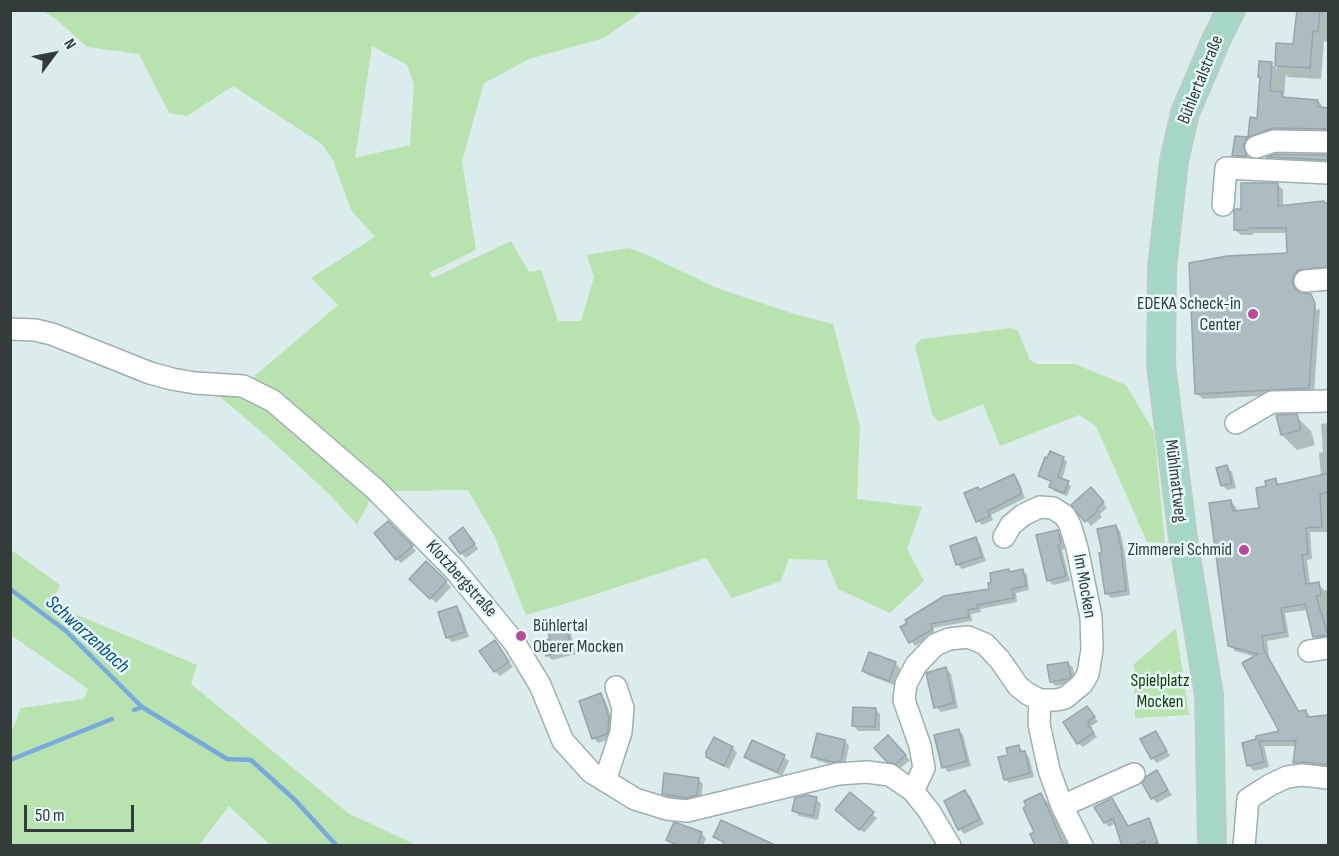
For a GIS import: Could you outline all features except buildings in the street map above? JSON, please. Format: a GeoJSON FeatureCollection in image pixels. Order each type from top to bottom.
{"type":"FeatureCollection","features":[{"type":"Feature","properties":{"kind":"main road","name":"Bühlertalstraße"},"geometry":{"type":"LineString","coordinates":[[1176,152],[1185,113],[1197,80],[1232,10]]}},
{"type":"Feature","properties":{"kind":"main road","name":"Mühlmattweg"},"geometry":{"type":"LineString","coordinates":[[1176,152],[1162,268],[1161,365],[1184,545],[1209,695],[1212,846]]}},
{"type":"Feature","properties":{"kind":"street"},"geometry":{"type":"LineString","coordinates":[[1256,147],[1274,141],[1329,142]]}},
{"type":"Feature","properties":{"kind":"street"},"geometry":{"type":"LineString","coordinates":[[1224,205],[1226,168],[1329,173]]}},
{"type":"Feature","properties":{"kind":"street"},"geometry":{"type":"LineString","coordinates":[[1305,281],[1329,279]]}},
{"type":"Feature","properties":{"kind":"street","name":"Klotzbergstraße"},"geometry":{"type":"LineString","coordinates":[[10,329],[35,330],[52,334],[150,373],[172,379],[243,386],[273,401],[375,489],[455,570],[514,642],[540,685],[563,741],[591,772],[635,799],[667,809],[687,811],[838,774],[867,771],[890,775],[914,791],[950,846]]}},
{"type":"Feature","properties":{"kind":"street"},"geometry":{"type":"LineString","coordinates":[[1236,423],[1272,402],[1329,401]]}},
{"type":"Feature","properties":{"kind":"street","name":"Im Mocken"},"geometry":{"type":"LineString","coordinates":[[1004,537],[1011,525],[1023,515],[1040,507],[1053,508],[1065,516],[1077,548],[1091,617],[1092,650],[1088,674],[1082,684],[1065,698],[1040,700]]}},
{"type":"Feature","properties":{"kind":"street"},"geometry":{"type":"LineString","coordinates":[[914,791],[924,768],[920,746],[904,700],[906,684],[916,664],[935,645],[949,639],[968,637],[985,644],[1000,660],[1018,686],[1040,700],[1040,724],[1049,770],[1062,806],[1082,846]]}},
{"type":"Feature","properties":{"kind":"street"},"geometry":{"type":"LineString","coordinates":[[605,781],[621,732],[623,708],[616,687]]}},
{"type":"Feature","properties":{"kind":"street"},"geometry":{"type":"LineString","coordinates":[[1062,806],[1134,774]]}},
{"type":"Feature","properties":{"kind":"street"},"geometry":{"type":"LineString","coordinates":[[1244,846],[1248,799],[1269,785],[1287,777],[1302,775],[1329,778]]}},
{"type":"Feature","properties":{"kind":"green space"},"geometry":{"type":"Polygon","coordinates":[[[43,11],[642,11],[604,38],[529,59],[484,83],[462,161],[476,250],[429,273],[433,278],[511,241],[529,272],[541,270],[558,321],[581,321],[594,277],[587,255],[629,248],[717,288],[794,314],[833,324],[860,426],[857,499],[922,507],[907,549],[924,581],[890,613],[838,589],[826,560],[789,559],[781,581],[732,598],[706,558],[526,615],[494,535],[468,490],[385,491],[251,379],[338,305],[311,278],[375,237],[351,210],[333,160],[322,144],[233,86],[187,116],[169,113],[139,54],[87,47],[56,19],[43,11]],[[372,46],[355,158],[410,145],[414,84],[407,65],[372,46]]]}},
{"type":"Feature","properties":{"kind":"green space"},"geometry":{"type":"Polygon","coordinates":[[[1011,328],[1018,331],[1030,360],[1037,364],[1075,364],[1126,385],[1154,432],[1165,543],[1147,542],[1096,426],[1079,415],[1000,446],[983,404],[939,422],[932,414],[915,346],[921,339],[1011,328]]]}},
{"type":"Feature","properties":{"kind":"green space"},"geometry":{"type":"Polygon","coordinates":[[[211,389],[247,395],[268,406],[373,494],[357,525],[331,496],[272,441],[211,389]]]}},
{"type":"Feature","properties":{"kind":"green space"},"geometry":{"type":"Polygon","coordinates":[[[11,550],[60,585],[51,604],[197,665],[191,684],[348,813],[416,845],[270,845],[229,806],[199,845],[11,845],[11,733],[21,708],[84,699],[88,689],[11,635],[11,550]]]}},
{"type":"Feature","properties":{"kind":"green space","name":"Spielplatz Mocken"},"geometry":{"type":"Polygon","coordinates":[[[1176,628],[1189,715],[1135,718],[1134,664],[1176,628]]]}},
{"type":"Feature","properties":{"kind":"waterway","name":"Schwarzenbach"},"geometry":{"type":"LineString","coordinates":[[10,589],[66,631],[142,707],[134,710]]}},
{"type":"Feature","properties":{"kind":"waterway","name":"Schwarzenbach"},"geometry":{"type":"LineString","coordinates":[[142,707],[227,759],[251,760],[295,800],[337,846]]}},
{"type":"Feature","properties":{"kind":"waterway","name":"Schwarzenbach"},"geometry":{"type":"LineString","coordinates":[[10,760],[112,719]]}},
{"type":"Feature","properties":{"kind":"place","name":"EDEKA Scheck-in Center"},"geometry":{"type":"Point","coordinates":[1253,314]}},
{"type":"Feature","properties":{"kind":"place","name":"Zimmerei Schmid"},"geometry":{"type":"Point","coordinates":[1244,550]}},
{"type":"Feature","properties":{"kind":"place","name":"Bühlertal Oberer Mocken"},"geometry":{"type":"Point","coordinates":[521,636]}}]}
